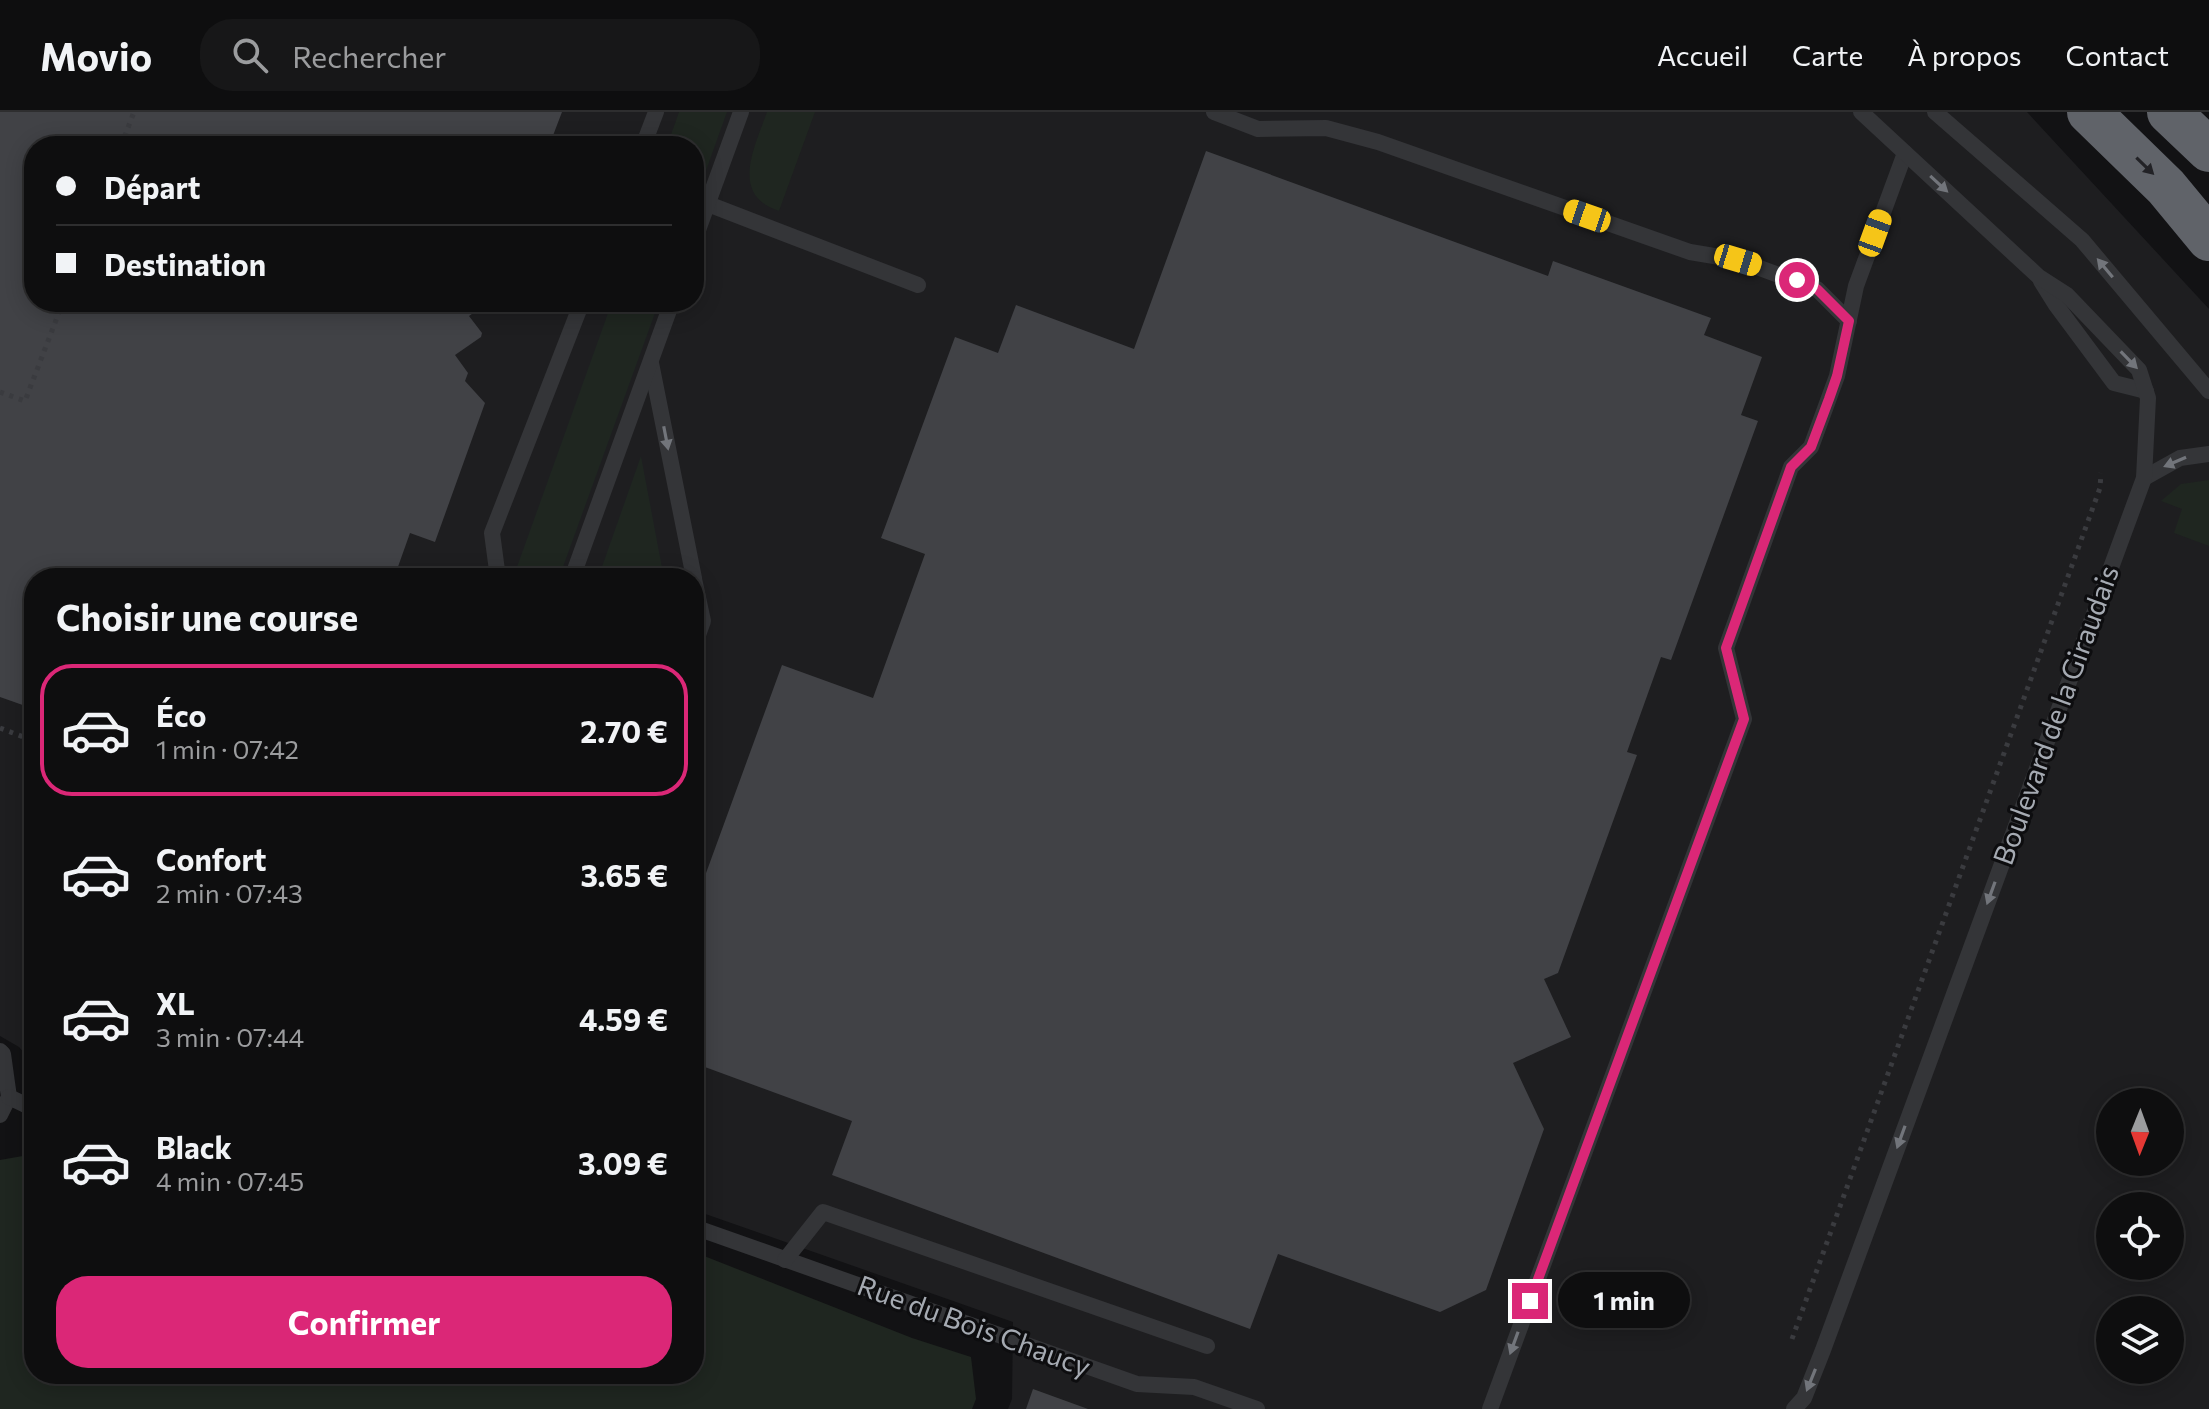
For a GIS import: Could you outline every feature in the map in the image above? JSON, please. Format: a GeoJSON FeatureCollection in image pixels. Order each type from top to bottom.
{"type":"FeatureCollection","features":[{"type":"Feature","properties":{"kind":"highway"},"geometry":{"type":"LineString","coordinates":[[2089,112],[2166,187],[2209,239]]}},
{"type":"Feature","properties":{"kind":"highway"},"geometry":{"type":"LineString","coordinates":[[2169,112],[2209,150]]}},
{"type":"Feature","properties":{"kind":"lane"},"geometry":{"type":"LineString","coordinates":[[647,136],[656,112]]}},
{"type":"Feature","properties":{"kind":"lane"},"geometry":{"type":"LineString","coordinates":[[704,215],[741,112]]}},
{"type":"Feature","properties":{"kind":"lane"},"geometry":{"type":"LineString","coordinates":[[1214,112],[1258,129],[1326,128],[1378,142],[1690,252],[1738,260],[1777,272],[1817,289],[1849,321]]}},
{"type":"Feature","properties":{"kind":"lane","name":"Boulevard de la Giraudais"},"geometry":{"type":"LineString","coordinates":[[1794,1409],[1804,1398],[1823,1350],[2144,478],[2148,423],[2146,391],[2139,370],[2067,295],[2039,277],[1861,112]]}},
{"type":"Feature","properties":{"kind":"lane"},"geometry":{"type":"LineString","coordinates":[[1935,112],[2082,240],[2209,391]]}},
{"type":"Feature","properties":{"kind":"lane"},"geometry":{"type":"LineString","coordinates":[[1490,1409],[1744,719],[1726,648],[1791,467],[1811,447],[1837,376],[1856,286],[1905,153]]}},
{"type":"Feature","properties":{"kind":"lane"},"geometry":{"type":"LineString","coordinates":[[708,204],[918,285]]}},
{"type":"Feature","properties":{"kind":"lane"},"geometry":{"type":"LineString","coordinates":[[2039,277],[2114,383],[2146,391]]}},
{"type":"Feature","properties":{"kind":"lane"},"geometry":{"type":"LineString","coordinates":[[497,568],[492,533],[578,312]]}},
{"type":"Feature","properties":{"kind":"lane"},"geometry":{"type":"LineString","coordinates":[[576,568],[668,312]]}},
{"type":"Feature","properties":{"kind":"lane"},"geometry":{"type":"LineString","coordinates":[[650,361],[692,568]]}},
{"type":"Feature","properties":{"kind":"lane"},"geometry":{"type":"LineString","coordinates":[[2144,478],[2180,458],[2209,454]]}},
{"type":"Feature","properties":{"kind":"lane"},"geometry":{"type":"LineString","coordinates":[[0,1051],[9,1097],[0,1115]]}},
{"type":"Feature","properties":{"kind":"lane"},"geometry":{"type":"LineString","coordinates":[[9,1097],[24,1104]]}},
{"type":"Feature","properties":{"kind":"lane"},"geometry":{"type":"LineString","coordinates":[[785,1260],[823,1212],[1207,1346]]}},
{"type":"Feature","properties":{"kind":"lane","name":"Rue du Bois Chaucy"},"geometry":{"type":"LineString","coordinates":[[704,1231],[1137,1384],[1194,1387],[1257,1409]]}},
{"type":"Feature","properties":{"kind":"path"},"geometry":{"type":"LineString","coordinates":[[125,136],[134,112]]}},
{"type":"Feature","properties":{"kind":"path"},"geometry":{"type":"LineString","coordinates":[[0,392],[25,401],[59,312]]}},
{"type":"Feature","properties":{"kind":"path"},"geometry":{"type":"LineString","coordinates":[[1792,1339],[2100,488],[2101,473]]}},
{"type":"Feature","properties":{"kind":"path"},"geometry":{"type":"LineString","coordinates":[[0,728],[24,737]]}},
{"type":"Feature","properties":{"kind":"shaded area"},"geometry":{"type":"Polygon","coordinates":[[[0,112],[2027,112],[2209,309],[2209,1409],[1008,1409],[1012,1399],[1013,1322],[704,1214],[704,568],[24,568],[24,1053],[0,1036],[0,112]]]}},
{"type":"Feature","properties":{"kind":"shaded area"},"geometry":{"type":"Polygon","coordinates":[[[679,112],[727,112],[704,176],[704,136],[671,136],[679,112]]]}},
{"type":"Feature","properties":{"kind":"shaded area"},"geometry":{"type":"Polygon","coordinates":[[[767,112],[815,112],[779,211],[764,204],[754,194],[750,182],[752,154],[767,112]]]}},
{"type":"Feature","properties":{"kind":"shaded area"},"geometry":{"type":"Polygon","coordinates":[[[608,312],[655,312],[563,568],[517,568],[608,312]]]}},
{"type":"Feature","properties":{"kind":"shaded area"},"geometry":{"type":"Polygon","coordinates":[[[641,456],[662,568],[602,568],[641,456]]]}},
{"type":"Feature","properties":{"kind":"shaded area"},"geometry":{"type":"Polygon","coordinates":[[[2209,480],[2209,546],[2174,533],[2182,509],[2161,501],[2181,484],[2209,480]]]}},
{"type":"Feature","properties":{"kind":"shaded area"},"geometry":{"type":"Polygon","coordinates":[[[24,1156],[24,1384],[704,1384],[704,1256],[912,1338],[971,1357],[976,1399],[972,1409],[0,1409],[0,1160],[24,1156]]]}},
{"type":"Feature","properties":{"kind":"building"},"geometry":{"type":"Polygon","coordinates":[[[0,112],[562,112],[553,136],[24,136],[24,312],[475,312],[469,316],[482,333],[481,337],[455,355],[468,373],[465,381],[485,403],[435,542],[410,533],[398,568],[24,568],[24,705],[0,697],[0,112]]]}},
{"type":"Feature","properties":{"kind":"building"},"geometry":{"type":"Polygon","coordinates":[[[1206,151],[1548,276],[1553,261],[1711,318],[1704,335],[1762,357],[1741,415],[1758,421],[1671,660],[1661,657],[1627,752],[1637,755],[1558,973],[1544,979],[1571,1037],[1513,1063],[1544,1129],[1486,1290],[1440,1312],[1278,1254],[1250,1329],[832,1175],[852,1121],[704,1067],[704,879],[782,665],[873,698],[925,554],[881,538],[955,337],[998,353],[1016,305],[1134,349],[1206,151]]]}},
{"type":"Feature","properties":{"kind":"building"},"geometry":{"type":"Polygon","coordinates":[[[1033,1389],[1088,1409],[1026,1409],[1033,1389]]]}},
{"type":"Feature","properties":{"kind":"route"},"geometry":{"type":"LineString","coordinates":[[1530,1301],[1744,719],[1726,648],[1791,467],[1811,447],[1837,376],[1849,321],[1817,289],[1797,280]]}}]}
